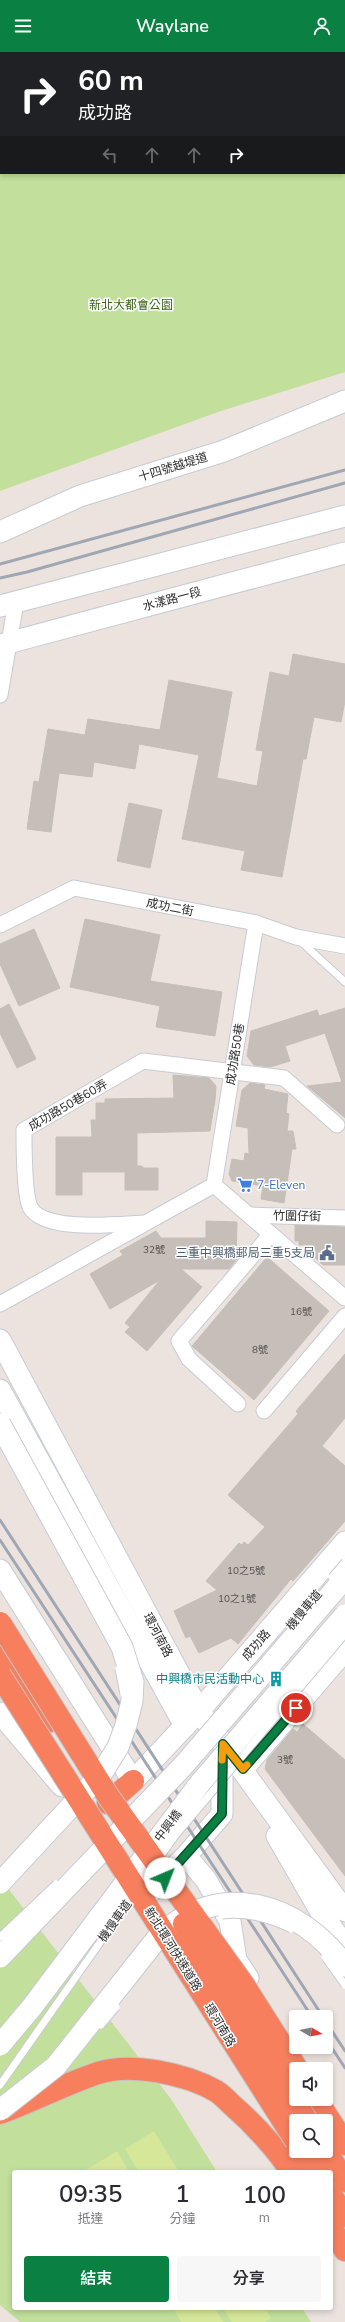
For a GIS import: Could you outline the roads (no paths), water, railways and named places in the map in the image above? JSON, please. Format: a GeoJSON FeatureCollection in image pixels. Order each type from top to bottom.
{"type":"FeatureCollection","features":[{"type":"Feature","properties":{"kind":"highway"},"geometry":{"type":"LineString","coordinates":[[0,1623],[226,1995],[302,2114]]}},
{"type":"Feature","properties":{"kind":"highway"},"geometry":{"type":"LineString","coordinates":[[0,1650],[205,1935],[236,1960]]}},
{"type":"Feature","properties":{"kind":"highway"},"geometry":{"type":"LineString","coordinates":[[0,1668],[80,1792],[88,1814]]}},
{"type":"Feature","properties":{"kind":"highway","name":"新北環河快速道路"},"geometry":{"type":"LineString","coordinates":[[0,1675],[289,2130]]}},
{"type":"Feature","properties":{"kind":"highway"},"geometry":{"type":"LineString","coordinates":[[108,1799],[133,1781]]}},
{"type":"Feature","properties":{"kind":"highway"},"geometry":{"type":"LineString","coordinates":[[108,1799],[243,1984],[293,2062]]}},
{"type":"Feature","properties":{"kind":"highway"},"geometry":{"type":"LineString","coordinates":[[0,2111],[31,2102],[99,2072],[127,2069],[163,2072],[216,2091],[257,2128],[276,2149],[291,2170]]}},
{"type":"Feature","properties":{"kind":"highway"},"geometry":{"type":"LineString","coordinates":[[321,2106],[345,2144]]}},
{"type":"Feature","properties":{"kind":"highway"},"geometry":{"type":"LineString","coordinates":[[307,2158],[315,2170]]}},
{"type":"Feature","properties":{"kind":"highway"},"geometry":{"type":"LineString","coordinates":[[330,2158],[345,2181]]}},
{"type":"Feature","properties":{"kind":"highway"},"geometry":{"type":"LineString","coordinates":[[333,2198],[345,2216]]}},
{"type":"Feature","properties":{"kind":"highway"},"geometry":{"type":"LineString","coordinates":[[333,2231],[345,2250]]}},
{"type":"Feature","properties":{"kind":"street","name":"十四號越堤道"},"geometry":{"type":"LineString","coordinates":[[0,532],[80,496],[224,451],[345,401]]}},
{"type":"Feature","properties":{"kind":"street"},"geometry":{"type":"LineString","coordinates":[[0,695],[8,604],[26,597],[345,516]]}},
{"type":"Feature","properties":{"kind":"street","name":"水漾路一段"},"geometry":{"type":"LineString","coordinates":[[5,643],[345,553]]}},
{"type":"Feature","properties":{"kind":"street","name":"成功二街"},"geometry":{"type":"LineString","coordinates":[[0,925],[74,888],[256,923],[296,938],[345,946]]}},
{"type":"Feature","properties":{"kind":"street","name":"成功路50巷"},"geometry":{"type":"LineString","coordinates":[[214,1185],[256,923]]}},
{"type":"Feature","properties":{"kind":"street","name":"成功路50巷60弄"},"geometry":{"type":"LineString","coordinates":[[145,1224],[59,1224],[43,1219],[30,1207],[25,1174],[24,1130],[143,1061],[232,1071]]}},
{"type":"Feature","properties":{"kind":"street"},"geometry":{"type":"LineString","coordinates":[[232,1071],[284,1078],[337,1125]]}},
{"type":"Feature","properties":{"kind":"street"},"geometry":{"type":"LineString","coordinates":[[0,1304],[214,1185],[345,1298]]}},
{"type":"Feature","properties":{"kind":"street","name":"竹圍仔街"},"geometry":{"type":"LineString","coordinates":[[249,1215],[345,1218]]}},
{"type":"Feature","properties":{"kind":"street"},"geometry":{"type":"LineString","coordinates":[[238,1404],[189,1359],[179,1341],[271,1234]]}},
{"type":"Feature","properties":{"kind":"street"},"geometry":{"type":"LineString","coordinates":[[264,1411],[345,1316]]}},
{"type":"Feature","properties":{"kind":"street","name":"環河南路"},"geometry":{"type":"LineString","coordinates":[[0,1340],[199,1722]]}},
{"type":"Feature","properties":{"kind":"street","name":"環河南路"},"geometry":{"type":"LineString","coordinates":[[0,1390],[199,1722],[243,1769],[342,1900]]}},
{"type":"Feature","properties":{"kind":"street"},"geometry":{"type":"LineString","coordinates":[[0,1424],[122,1647],[133,1682],[132,1701],[126,1725],[118,1748],[102,1773],[0,1883]]}},
{"type":"Feature","properties":{"kind":"street","name":"成功路"},"geometry":{"type":"LineString","coordinates":[[133,1781],[199,1722],[345,1542]]}},
{"type":"Feature","properties":{"kind":"street"},"geometry":{"type":"LineString","coordinates":[[0,1570],[133,1781]]}},
{"type":"Feature","properties":{"kind":"street"},"geometry":{"type":"LineString","coordinates":[[0,1958],[183,1766],[345,1578]]}},
{"type":"Feature","properties":{"kind":"street","name":"中興橋"},"geometry":{"type":"LineString","coordinates":[[0,2045],[32,2007],[201,1782],[345,1615]]}},
{"type":"Feature","properties":{"kind":"street"},"geometry":{"type":"LineString","coordinates":[[199,1722],[223,1744],[243,1769],[345,1650]]}},
{"type":"Feature","properties":{"kind":"street","name":"環河南路"},"geometry":{"type":"LineString","coordinates":[[0,1714],[88,1814],[143,1899],[289,2135]]}},
{"type":"Feature","properties":{"kind":"street"},"geometry":{"type":"LineString","coordinates":[[143,1899],[186,1856],[222,1814],[223,1744]]}},
{"type":"Feature","properties":{"kind":"street"},"geometry":{"type":"LineString","coordinates":[[223,1744],[322,1914],[345,1946]]}},
{"type":"Feature","properties":{"kind":"street"},"geometry":{"type":"LineString","coordinates":[[186,1856],[206,1880],[230,1921],[236,1960],[302,2062]]}},
{"type":"Feature","properties":{"kind":"street"},"geometry":{"type":"LineString","coordinates":[[322,1914],[342,1900]]}},
{"type":"Feature","properties":{"kind":"street"},"geometry":{"type":"LineString","coordinates":[[0,2111],[56,2066],[158,1936],[173,1922],[187,1914],[208,1906],[238,1903],[272,1910],[295,1919],[319,1935],[345,1966]]}},
{"type":"Feature","properties":{"kind":"street"},"geometry":{"type":"LineString","coordinates":[[330,2106],[345,2129]]}},
{"type":"Feature","properties":{"kind":"street"},"geometry":{"type":"LineString","coordinates":[[303,2158],[311,2170]]}},
{"type":"Feature","properties":{"kind":"street"},"geometry":{"type":"LineString","coordinates":[[333,2204],[345,2223]]}},
{"type":"Feature","properties":{"kind":"lane"},"geometry":{"type":"LineString","coordinates":[[296,938],[345,982]]}},
{"type":"Feature","properties":{"kind":"lane","name":"機慢車道"},"geometry":{"type":"LineString","coordinates":[[324,1586],[345,1562]]}},
{"type":"Feature","properties":{"kind":"lane","name":"機慢車道"},"geometry":{"type":"LineString","coordinates":[[0,2085],[174,1837],[345,1634]]}},
{"type":"Feature","properties":{"kind":"lane"},"geometry":{"type":"LineString","coordinates":[[117,1658],[124,1693],[122,1700]]}},
{"type":"Feature","properties":{"kind":"lane"},"geometry":{"type":"LineString","coordinates":[[69,1797],[100,1763],[116,1734],[118,1720]]}},
{"type":"Feature","properties":{"kind":"lane"},"geometry":{"type":"LineString","coordinates":[[80,1861],[128,1812]]}},
{"type":"Feature","properties":{"kind":"lane"},"geometry":{"type":"LineString","coordinates":[[0,1937],[63,1877]]}},
{"type":"Feature","properties":{"kind":"lane"},"geometry":{"type":"LineString","coordinates":[[214,1915],[241,1914],[257,1918],[295,1932]]}},
{"type":"Feature","properties":{"kind":"lane"},"geometry":{"type":"LineString","coordinates":[[147,1964],[168,1938],[192,1921],[203,1918]]}},
{"type":"Feature","properties":{"kind":"lane"},"geometry":{"type":"LineString","coordinates":[[320,1952],[345,1985]]}},
{"type":"Feature","properties":{"kind":"lane"},"geometry":{"type":"LineString","coordinates":[[27,2078],[89,2035],[107,2018],[121,2000]]}},
{"type":"Feature","properties":{"kind":"railway"},"geometry":{"type":"LineString","coordinates":[[0,564],[345,470]]}},
{"type":"Feature","properties":{"kind":"railway"},"geometry":{"type":"LineString","coordinates":[[0,578],[27,572],[345,483]]}},
{"type":"Feature","properties":{"kind":"railway"},"geometry":{"type":"LineString","coordinates":[[0,1520],[318,2010]]}},
{"type":"Feature","properties":{"kind":"railway"},"geometry":{"type":"LineString","coordinates":[[0,1540],[307,2010]]}},
{"type":"Feature","properties":{"kind":"railway"},"geometry":{"type":"LineString","coordinates":[[333,2033],[345,2051]]}},
{"type":"Feature","properties":{"kind":"railway"},"geometry":{"type":"LineString","coordinates":[[333,2050],[345,2068]]}},
{"type":"Feature","properties":{"kind":"place","name":"7-Eleven"},"geometry":{"type":"Point","coordinates":[245,1185]}},
{"type":"Feature","properties":{"kind":"place","name":"三重中興橋郵局三重5支局"},"geometry":{"type":"Point","coordinates":[327,1253]}},
{"type":"Feature","properties":{"kind":"place","name":"中興橋市民活動中心"},"geometry":{"type":"Point","coordinates":[276,1679]}},
{"type":"Feature","properties":{"kind":"park label","name":"新北大都會公園"},"geometry":{"type":"Point","coordinates":[131,305]}}]}
